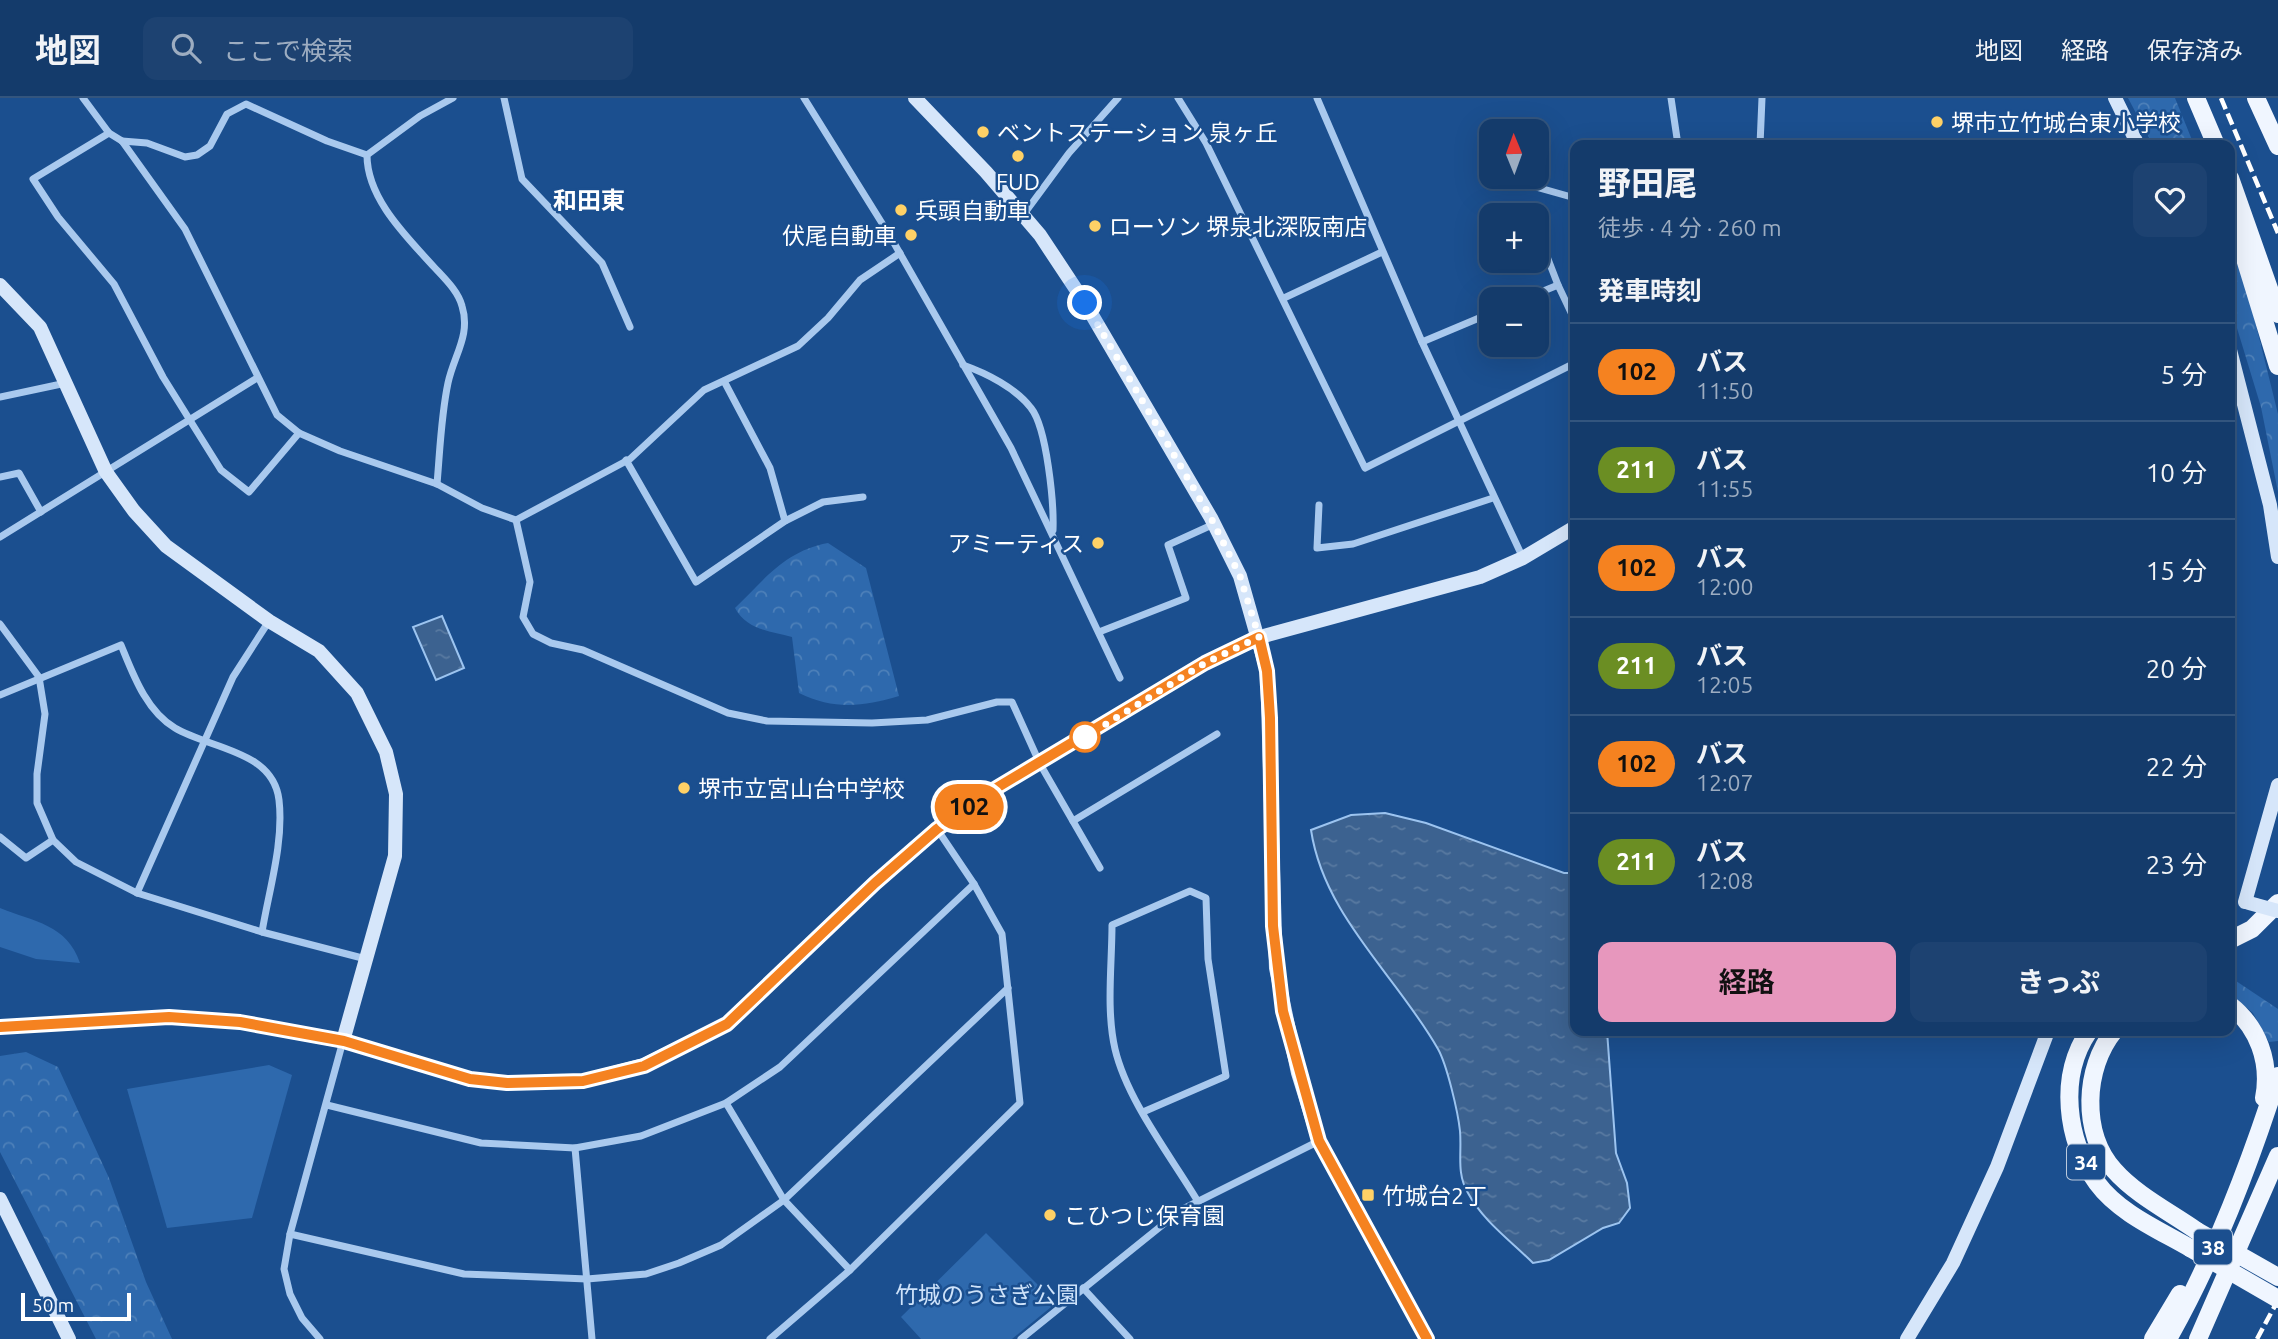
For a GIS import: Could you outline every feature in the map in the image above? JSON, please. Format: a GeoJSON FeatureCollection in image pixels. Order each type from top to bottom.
{"type":"FeatureCollection","features":[{"type":"Feature","properties":{"kind":"main road"},"geometry":{"type":"LineString","coordinates":[[2195,98],[2208,140]]}},
{"type":"Feature","properties":{"kind":"main road"},"geometry":{"type":"LineString","coordinates":[[2195,98],[2214,140]]}},
{"type":"Feature","properties":{"kind":"main road"},"geometry":{"type":"LineString","coordinates":[[2256,98],[2278,146]]}},
{"type":"Feature","properties":{"kind":"main road"},"geometry":{"type":"LineString","coordinates":[[2235,192],[2278,314]]}},
{"type":"Feature","properties":{"kind":"main road"},"geometry":{"type":"LineString","coordinates":[[2235,226],[2278,366]]}},
{"type":"Feature","properties":{"kind":"main road"},"geometry":{"type":"LineString","coordinates":[[2235,938],[2252,929],[2278,903]]}},
{"type":"Feature","properties":{"kind":"main road"},"geometry":{"type":"LineString","coordinates":[[2235,1009],[2246,1017],[2259,1040],[2265,1066],[2265,1091],[2253,1153]]}},
{"type":"Feature","properties":{"kind":"main road","name":"34"},"geometry":{"type":"LineString","coordinates":[[2087,1036],[2072,1069],[2067,1094],[2080,1151],[2097,1184],[2124,1209],[2278,1300]]}},
{"type":"Feature","properties":{"kind":"main road","name":"34"},"geometry":{"type":"LineString","coordinates":[[2111,1036],[2098,1054],[2091,1076],[2090,1099],[2099,1142],[2113,1169],[2197,1231],[2278,1277]]}},
{"type":"Feature","properties":{"kind":"main road","name":"38"},"geometry":{"type":"LineString","coordinates":[[2168,1339],[2190,1300],[2253,1153],[2278,1076]]}},
{"type":"Feature","properties":{"kind":"main road","name":"38"},"geometry":{"type":"LineString","coordinates":[[2198,1339],[2222,1291],[2278,1156]]}},
{"type":"Feature","properties":{"kind":"main road"},"geometry":{"type":"LineString","coordinates":[[2153,1339],[2228,1212]]}},
{"type":"Feature","properties":{"kind":"street"},"geometry":{"type":"LineString","coordinates":[[83,98],[108,133],[122,141],[148,144],[185,157],[197,155],[210,146],[227,114],[246,104],[327,141],[368,155]]}},
{"type":"Feature","properties":{"kind":"street"},"geometry":{"type":"LineString","coordinates":[[437,484],[448,380],[464,339],[466,321],[461,302],[450,285],[396,225],[381,200],[367,166],[368,155],[420,116],[453,98]]}},
{"type":"Feature","properties":{"kind":"street"},"geometry":{"type":"LineString","coordinates":[[503,98],[522,179],[602,263],[630,327]]}},
{"type":"Feature","properties":{"kind":"street"},"geometry":{"type":"LineString","coordinates":[[804,98],[900,253],[1011,448],[1053,531],[1120,678]]}},
{"type":"Feature","properties":{"kind":"street"},"geometry":{"type":"LineString","coordinates":[[915,98],[1024,214],[1085,303],[1214,524],[1240,576],[1267,671],[1276,968],[1298,1073],[1319,1141],[1427,1339]]}},
{"type":"Feature","properties":{"kind":"street"},"geometry":{"type":"LineString","coordinates":[[1024,214],[1069,153],[1118,98]]}},
{"type":"Feature","properties":{"kind":"street"},"geometry":{"type":"LineString","coordinates":[[1178,98],[1206,143],[1365,468],[1570,365]]}},
{"type":"Feature","properties":{"kind":"street"},"geometry":{"type":"LineString","coordinates":[[1317,98],[1422,342],[1523,558]]}},
{"type":"Feature","properties":{"kind":"street"},"geometry":{"type":"LineString","coordinates":[[1671,98],[1677,140]]}},
{"type":"Feature","properties":{"kind":"street"},"geometry":{"type":"LineString","coordinates":[[1760,140],[1762,98]]}},
{"type":"Feature","properties":{"kind":"street"},"geometry":{"type":"LineString","coordinates":[[2115,98],[2136,140]]}},
{"type":"Feature","properties":{"kind":"street"},"geometry":{"type":"LineString","coordinates":[[108,133],[33,179],[58,217],[114,284],[189,421],[221,470],[249,492],[299,433]]}},
{"type":"Feature","properties":{"kind":"street"},"geometry":{"type":"LineString","coordinates":[[122,141],[185,229],[277,415],[299,433],[340,451],[437,484],[482,508],[516,520],[626,460],[704,390],[798,346],[828,318],[860,279],[900,253]]}},
{"type":"Feature","properties":{"kind":"street"},"geometry":{"type":"LineString","coordinates":[[1543,189],[1570,197]]}},
{"type":"Feature","properties":{"kind":"street"},"geometry":{"type":"LineString","coordinates":[[1284,298],[1382,252]]}},
{"type":"Feature","properties":{"kind":"street"},"geometry":{"type":"LineString","coordinates":[[1549,262],[1570,310]]}},
{"type":"Feature","properties":{"kind":"street"},"geometry":{"type":"LineString","coordinates":[[0,285],[40,327],[106,472],[134,511],[166,546],[269,621],[319,651],[357,693],[386,752],[396,794],[395,856],[290,1234],[284,1269],[290,1294],[302,1318],[320,1339]]}},
{"type":"Feature","properties":{"kind":"street"},"geometry":{"type":"LineString","coordinates":[[1549,289],[1558,285]]}},
{"type":"Feature","properties":{"kind":"street"},"geometry":{"type":"LineString","coordinates":[[1422,342],[1479,318]]}},
{"type":"Feature","properties":{"kind":"street"},"geometry":{"type":"LineString","coordinates":[[963,365],[981,371],[1014,393],[1030,407],[1038,419],[1054,507],[1053,531]]}},
{"type":"Feature","properties":{"kind":"street"},"geometry":{"type":"LineString","coordinates":[[2235,369],[2267,492],[2278,557]]}},
{"type":"Feature","properties":{"kind":"street"},"geometry":{"type":"LineString","coordinates":[[0,537],[257,378]]}},
{"type":"Feature","properties":{"kind":"street"},"geometry":{"type":"LineString","coordinates":[[724,381],[771,468],[785,521]]}},
{"type":"Feature","properties":{"kind":"street"},"geometry":{"type":"LineString","coordinates":[[0,397],[65,383]]}},
{"type":"Feature","properties":{"kind":"street"},"geometry":{"type":"LineString","coordinates":[[626,460],[696,582],[785,521],[823,502],[863,497]]}},
{"type":"Feature","properties":{"kind":"street"},"geometry":{"type":"LineString","coordinates":[[0,477],[19,473],[41,512]]}},
{"type":"Feature","properties":{"kind":"street"},"geometry":{"type":"LineString","coordinates":[[1319,505],[1317,548],[1353,544],[1493,498]]}},
{"type":"Feature","properties":{"kind":"street"},"geometry":{"type":"LineString","coordinates":[[516,520],[530,582],[523,617],[533,634],[551,643],[583,650],[728,713],[767,721],[872,723],[927,720],[997,702],[1012,702],[1040,764],[1100,868]]}},
{"type":"Feature","properties":{"kind":"street"},"geometry":{"type":"LineString","coordinates":[[1099,632],[1186,598],[1168,545],[1214,524]]}},
{"type":"Feature","properties":{"kind":"street"},"geometry":{"type":"LineString","coordinates":[[0,1027],[169,1017],[240,1022],[344,1041],[470,1079],[507,1083],[583,1081],[644,1066],[727,1024],[875,883],[937,829],[988,793],[1205,663],[1259,637],[1480,577],[1523,558],[1570,530]]}},
{"type":"Feature","properties":{"kind":"street"},"geometry":{"type":"LineString","coordinates":[[137,893],[233,677],[269,621]]}},
{"type":"Feature","properties":{"kind":"street"},"geometry":{"type":"LineString","coordinates":[[0,624],[39,677],[45,714],[37,774],[37,803],[53,840],[76,863],[137,893],[261,932],[367,959]]}},
{"type":"Feature","properties":{"kind":"street"},"geometry":{"type":"LineString","coordinates":[[0,695],[121,645],[137,684],[154,709],[175,728],[236,752],[270,773],[279,797],[279,826],[261,932]]}},
{"type":"Feature","properties":{"kind":"street"},"geometry":{"type":"LineString","coordinates":[[1073,821],[1217,734]]}},
{"type":"Feature","properties":{"kind":"street"},"geometry":{"type":"LineString","coordinates":[[2278,785],[2241,902],[2278,911]]}},
{"type":"Feature","properties":{"kind":"street"},"geometry":{"type":"LineString","coordinates":[[770,1339],[850,1270],[1020,1103],[1002,934],[974,884],[937,829]]}},
{"type":"Feature","properties":{"kind":"street"},"geometry":{"type":"LineString","coordinates":[[0,837],[26,858],[53,840]]}},
{"type":"Feature","properties":{"kind":"street"},"geometry":{"type":"LineString","coordinates":[[327,1105],[436,1135],[481,1143],[575,1148],[640,1136],[726,1103],[780,1067],[974,884]]}},
{"type":"Feature","properties":{"kind":"street"},"geometry":{"type":"LineString","coordinates":[[1143,1112],[1226,1076],[1208,959],[1206,898],[1190,891],[1112,925],[1115,1048],[1122,1071],[1143,1112],[1197,1200]]}},
{"type":"Feature","properties":{"kind":"street"},"geometry":{"type":"LineString","coordinates":[[290,1234],[464,1274],[587,1279],[646,1275],[721,1245],[784,1200],[1008,988]]}},
{"type":"Feature","properties":{"kind":"street"},"geometry":{"type":"LineString","coordinates":[[1907,1339],[1954,1263],[1997,1167],[2046,1036]]}},
{"type":"Feature","properties":{"kind":"street"},"geometry":{"type":"LineString","coordinates":[[726,1103],[784,1200],[850,1270]]}},
{"type":"Feature","properties":{"kind":"street"},"geometry":{"type":"LineString","coordinates":[[1021,1339],[1197,1200],[1319,1141]]}},
{"type":"Feature","properties":{"kind":"street"},"geometry":{"type":"LineString","coordinates":[[575,1148],[592,1339]]}},
{"type":"Feature","properties":{"kind":"street"},"geometry":{"type":"LineString","coordinates":[[0,1199],[69,1339]]}},
{"type":"Feature","properties":{"kind":"street"},"geometry":{"type":"LineString","coordinates":[[1083,1288],[1130,1339]]}},
{"type":"Feature","properties":{"kind":"green space"},"geometry":{"type":"Polygon","coordinates":[[[2128,98],[2175,98],[2192,140],[2150,140],[2128,98]]]}},
{"type":"Feature","properties":{"kind":"green space"},"geometry":{"type":"Polygon","coordinates":[[[2235,255],[2251,305],[2278,414],[2278,492],[2261,407],[2235,321],[2235,255]]]}},
{"type":"Feature","properties":{"kind":"green space"},"geometry":{"type":"Polygon","coordinates":[[[828,543],[866,568],[899,696],[873,703],[848,705],[824,702],[799,693],[792,637],[753,625],[735,608],[788,559],[828,543]]]}},
{"type":"Feature","properties":{"kind":"green space"},"geometry":{"type":"Polygon","coordinates":[[[0,908],[37,921],[58,932],[67,940],[80,963],[36,959],[0,947],[0,908]]]}},
{"type":"Feature","properties":{"kind":"green space"},"geometry":{"type":"Polygon","coordinates":[[[2235,980],[2278,1009],[2278,1041],[2269,1042],[2253,1013],[2235,998],[2235,980]]]}},
{"type":"Feature","properties":{"kind":"green space"},"geometry":{"type":"Polygon","coordinates":[[[26,1052],[58,1067],[109,1178],[146,1282],[172,1339],[96,1339],[0,1152],[0,1056],[26,1052]]]}},
{"type":"Feature","properties":{"kind":"green space"},"geometry":{"type":"Polygon","coordinates":[[[269,1065],[292,1075],[252,1218],[167,1228],[127,1089],[269,1065]]]}},
{"type":"Feature","properties":{"kind":"green space","name":"竹城のうさぎ公園"},"geometry":{"type":"Polygon","coordinates":[[[986,1233],[1056,1303],[1012,1339],[921,1339],[901,1317],[986,1233]]]}},
{"type":"Feature","properties":{"kind":"water"},"geometry":{"type":"Polygon","coordinates":[[[442,616],[464,668],[436,680],[413,627],[442,616]]]}},
{"type":"Feature","properties":{"kind":"water"},"geometry":{"type":"Polygon","coordinates":[[[1385,813],[1426,823],[1570,873],[1570,1036],[1607,1036],[1616,1153],[1627,1183],[1630,1208],[1619,1223],[1603,1228],[1549,1260],[1533,1263],[1489,1222],[1474,1203],[1462,1178],[1457,1112],[1438,1049],[1346,918],[1318,861],[1311,830],[1351,815],[1385,813]]]}},
{"type":"Feature","properties":{"kind":"railway"},"geometry":{"type":"LineString","coordinates":[[2221,98],[2278,233]]}},
{"type":"Feature","properties":{"kind":"railway"},"geometry":{"type":"LineString","coordinates":[[2257,1339],[2278,1300]]}},
{"type":"Feature","properties":{"kind":"bus line","name":"102"},"geometry":{"type":"LineString","coordinates":[[0,1027],[169,1017],[240,1022],[344,1041],[470,1079],[507,1083],[583,1081],[644,1066],[727,1024],[875,883],[937,829],[988,793],[1205,663],[1259,637],[1267,671],[1272,772],[1273,926],[1283,1011],[1319,1141],[1427,1339]]}},
{"type":"Feature","properties":{"kind":"place","name":"堺市立竹城台東小学校"},"geometry":{"type":"Point","coordinates":[1937,122]}},
{"type":"Feature","properties":{"kind":"place","name":"ベントステーション 泉ヶ丘"},"geometry":{"type":"Point","coordinates":[983,132]}},
{"type":"Feature","properties":{"kind":"place","name":"FUD"},"geometry":{"type":"Point","coordinates":[1018,156]}},
{"type":"Feature","properties":{"kind":"place","name":"兵頭自動車"},"geometry":{"type":"Point","coordinates":[901,210]}},
{"type":"Feature","properties":{"kind":"place","name":"ローソン 堺泉北深阪南店"},"geometry":{"type":"Point","coordinates":[1095,226]}},
{"type":"Feature","properties":{"kind":"place","name":"伏尾自動車"},"geometry":{"type":"Point","coordinates":[911,235]}},
{"type":"Feature","properties":{"kind":"place","name":"アミーティス"},"geometry":{"type":"Point","coordinates":[1098,543]}},
{"type":"Feature","properties":{"kind":"place","name":"堺市立宮山台中学校"},"geometry":{"type":"Point","coordinates":[684,788]}},
{"type":"Feature","properties":{"kind":"place","name":"竹城台2丁"},"geometry":{"type":"Point","coordinates":[1368,1195]}},
{"type":"Feature","properties":{"kind":"place","name":"こひつじ保育園"},"geometry":{"type":"Point","coordinates":[1050,1215]}},
{"type":"Feature","properties":{"kind":"district","name":"和田東"},"geometry":{"type":"Point","coordinates":[589,200]}},
{"type":"Feature","properties":{"kind":"route"},"geometry":{"type":"LineString","coordinates":[[1085,303],[1211,518],[1240,576],[1259,637],[1205,663],[1085,737]]}}]}
